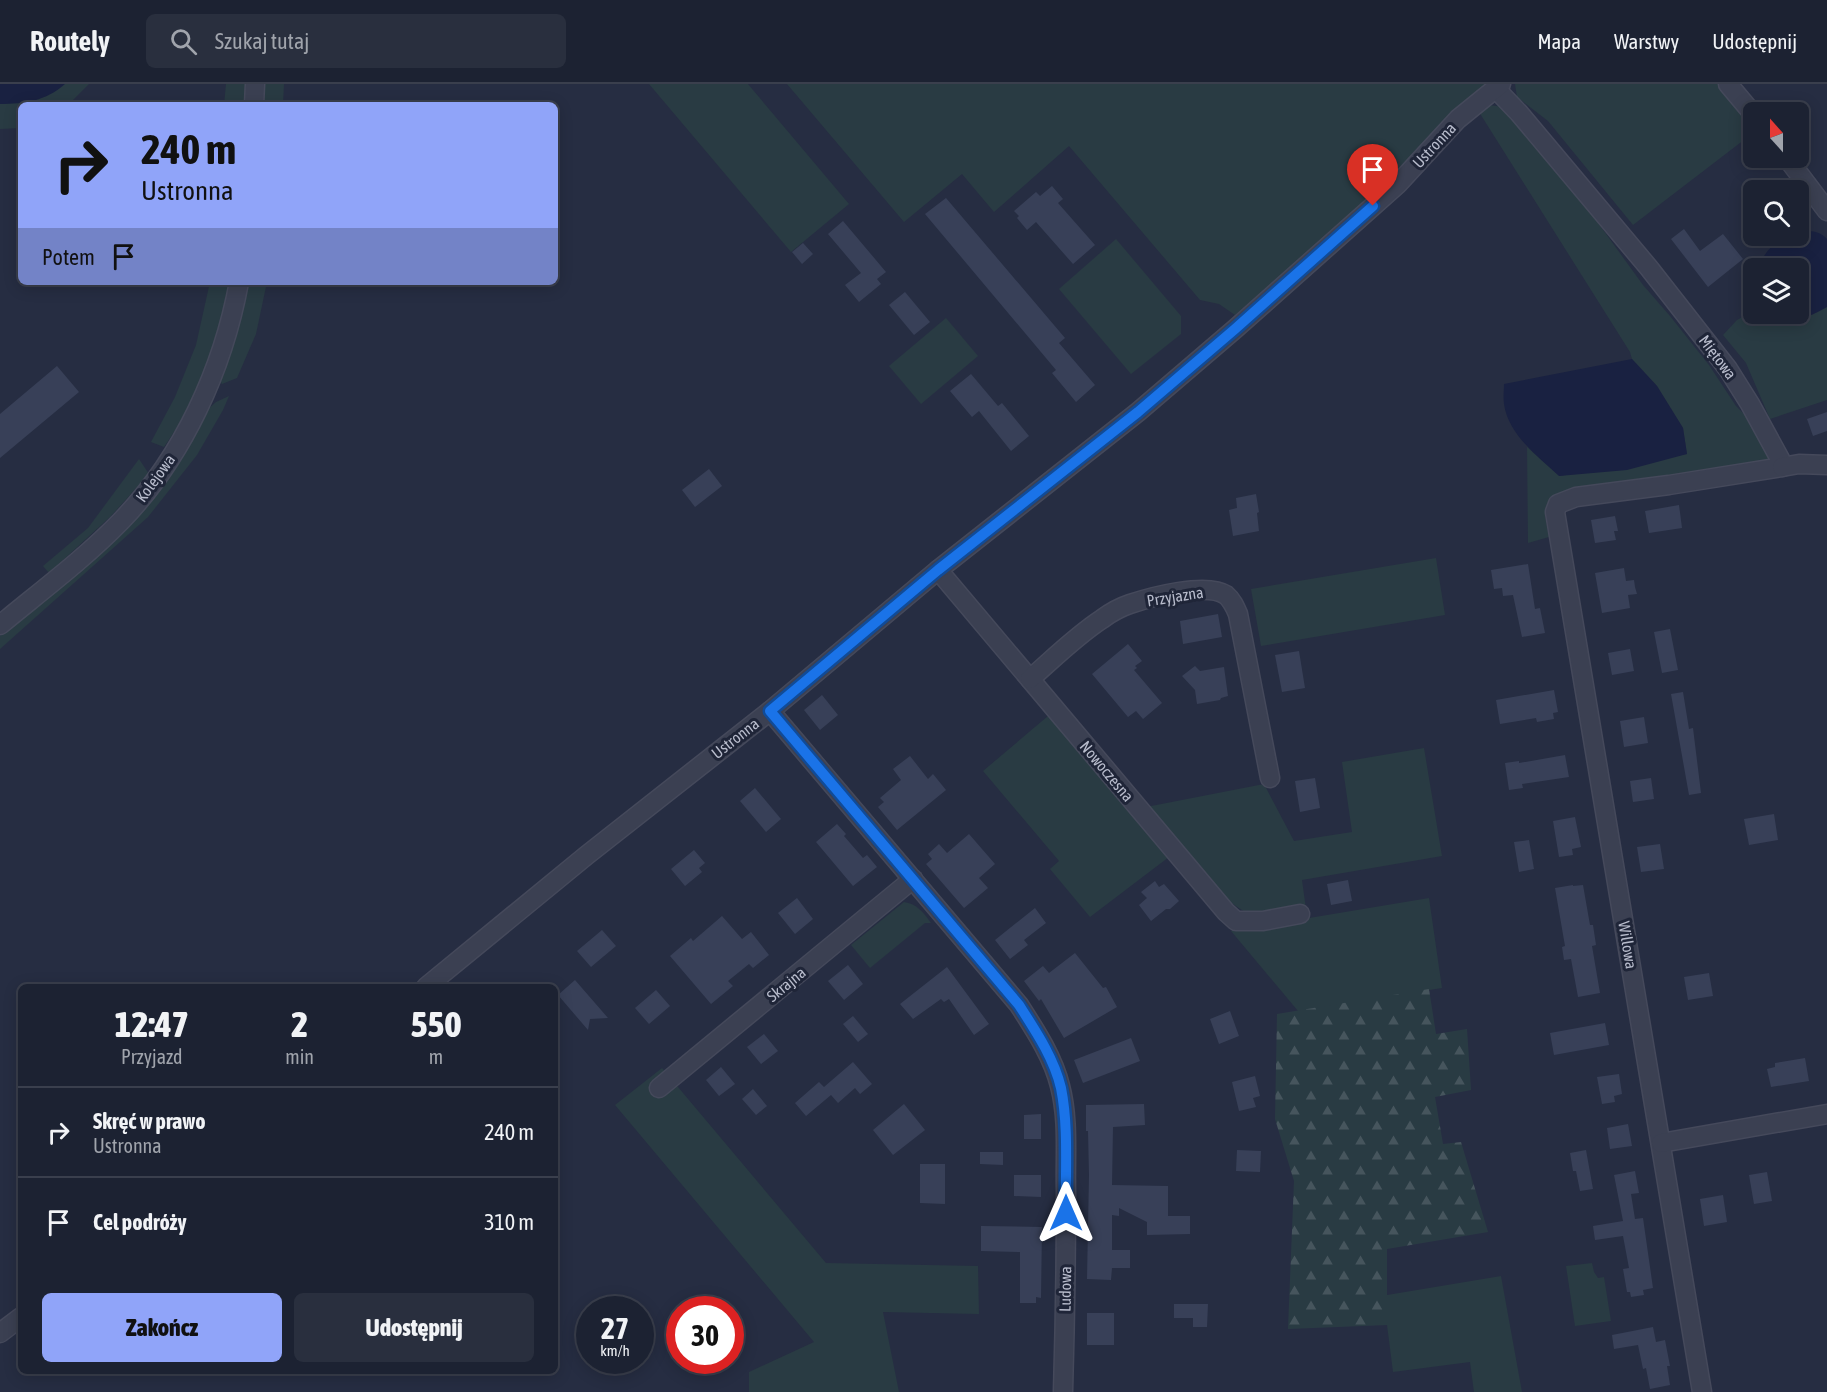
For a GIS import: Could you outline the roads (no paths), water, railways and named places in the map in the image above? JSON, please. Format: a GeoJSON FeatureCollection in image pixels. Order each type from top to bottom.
{"type":"FeatureCollection","features":[{"type":"Feature","properties":{"kind":"street"},"geometry":{"type":"LineString","coordinates":[[254,102],[255,84]]}},
{"type":"Feature","properties":{"kind":"street"},"geometry":{"type":"LineString","coordinates":[[1728,84],[1743,102]]}},
{"type":"Feature","properties":{"kind":"street","name":"Miętowa"},"geometry":{"type":"LineString","coordinates":[[1498,86],[1649,268],[1728,369],[1750,404],[1780,459],[1782,467]]}},
{"type":"Feature","properties":{"kind":"street","name":"Ustronna"},"geometry":{"type":"LineString","coordinates":[[430,984],[587,855],[770,711],[938,570],[1138,412],[1398,184],[1458,119],[1498,86]]}},
{"type":"Feature","properties":{"kind":"street"},"geometry":{"type":"LineString","coordinates":[[1794,168],[1827,212]]}},
{"type":"Feature","properties":{"kind":"street","name":"Kolejowa"},"geometry":{"type":"LineString","coordinates":[[0,625],[104,538],[159,476],[199,408],[226,334],[238,285]]}},
{"type":"Feature","properties":{"kind":"street"},"geometry":{"type":"LineString","coordinates":[[1782,467],[1799,464],[1827,465]]}},
{"type":"Feature","properties":{"kind":"street","name":"Willowa"},"geometry":{"type":"LineString","coordinates":[[1702,1392],[1555,512],[1558,504],[1576,497],[1782,467]]}},
{"type":"Feature","properties":{"kind":"street","name":"Nowoczesna"},"geometry":{"type":"LineString","coordinates":[[938,570],[1226,912],[1236,921],[1263,921],[1300,914]]}},
{"type":"Feature","properties":{"kind":"street","name":"Przyjazna"},"geometry":{"type":"LineString","coordinates":[[1030,679],[1102,619],[1128,604],[1196,590],[1225,594],[1233,602],[1238,614],[1270,778]]}},
{"type":"Feature","properties":{"kind":"street","name":"Ludowa"},"geometry":{"type":"LineString","coordinates":[[770,711],[1019,1005],[1050,1058],[1060,1086],[1065,1137],[1066,1279],[1063,1392]]}},
{"type":"Feature","properties":{"kind":"street","name":"Skrajna"},"geometry":{"type":"LineString","coordinates":[[659,1088],[913,879]]}},
{"type":"Feature","properties":{"kind":"street"},"geometry":{"type":"LineString","coordinates":[[1661,1143],[1827,1114]]}},
{"type":"Feature","properties":{"kind":"street"},"geometry":{"type":"LineString","coordinates":[[0,1333],[18,1319]]}},
{"type":"Feature","properties":{"kind":"water"},"geometry":{"type":"Polygon","coordinates":[[[0,84],[65,84],[42,98],[0,104],[0,84]]]}},
{"type":"Feature","properties":{"kind":"water"},"geometry":{"type":"Polygon","coordinates":[[[1809,231],[1824,236],[1827,239],[1827,307],[1809,315],[1809,258],[1763,258],[1772,246],[1809,246],[1809,231]]]}},
{"type":"Feature","properties":{"kind":"water"},"geometry":{"type":"Polygon","coordinates":[[[1632,359],[1657,386],[1683,428],[1687,454],[1627,470],[1559,476],[1525,444],[1511,425],[1504,404],[1504,384],[1632,359]]]}}]}
